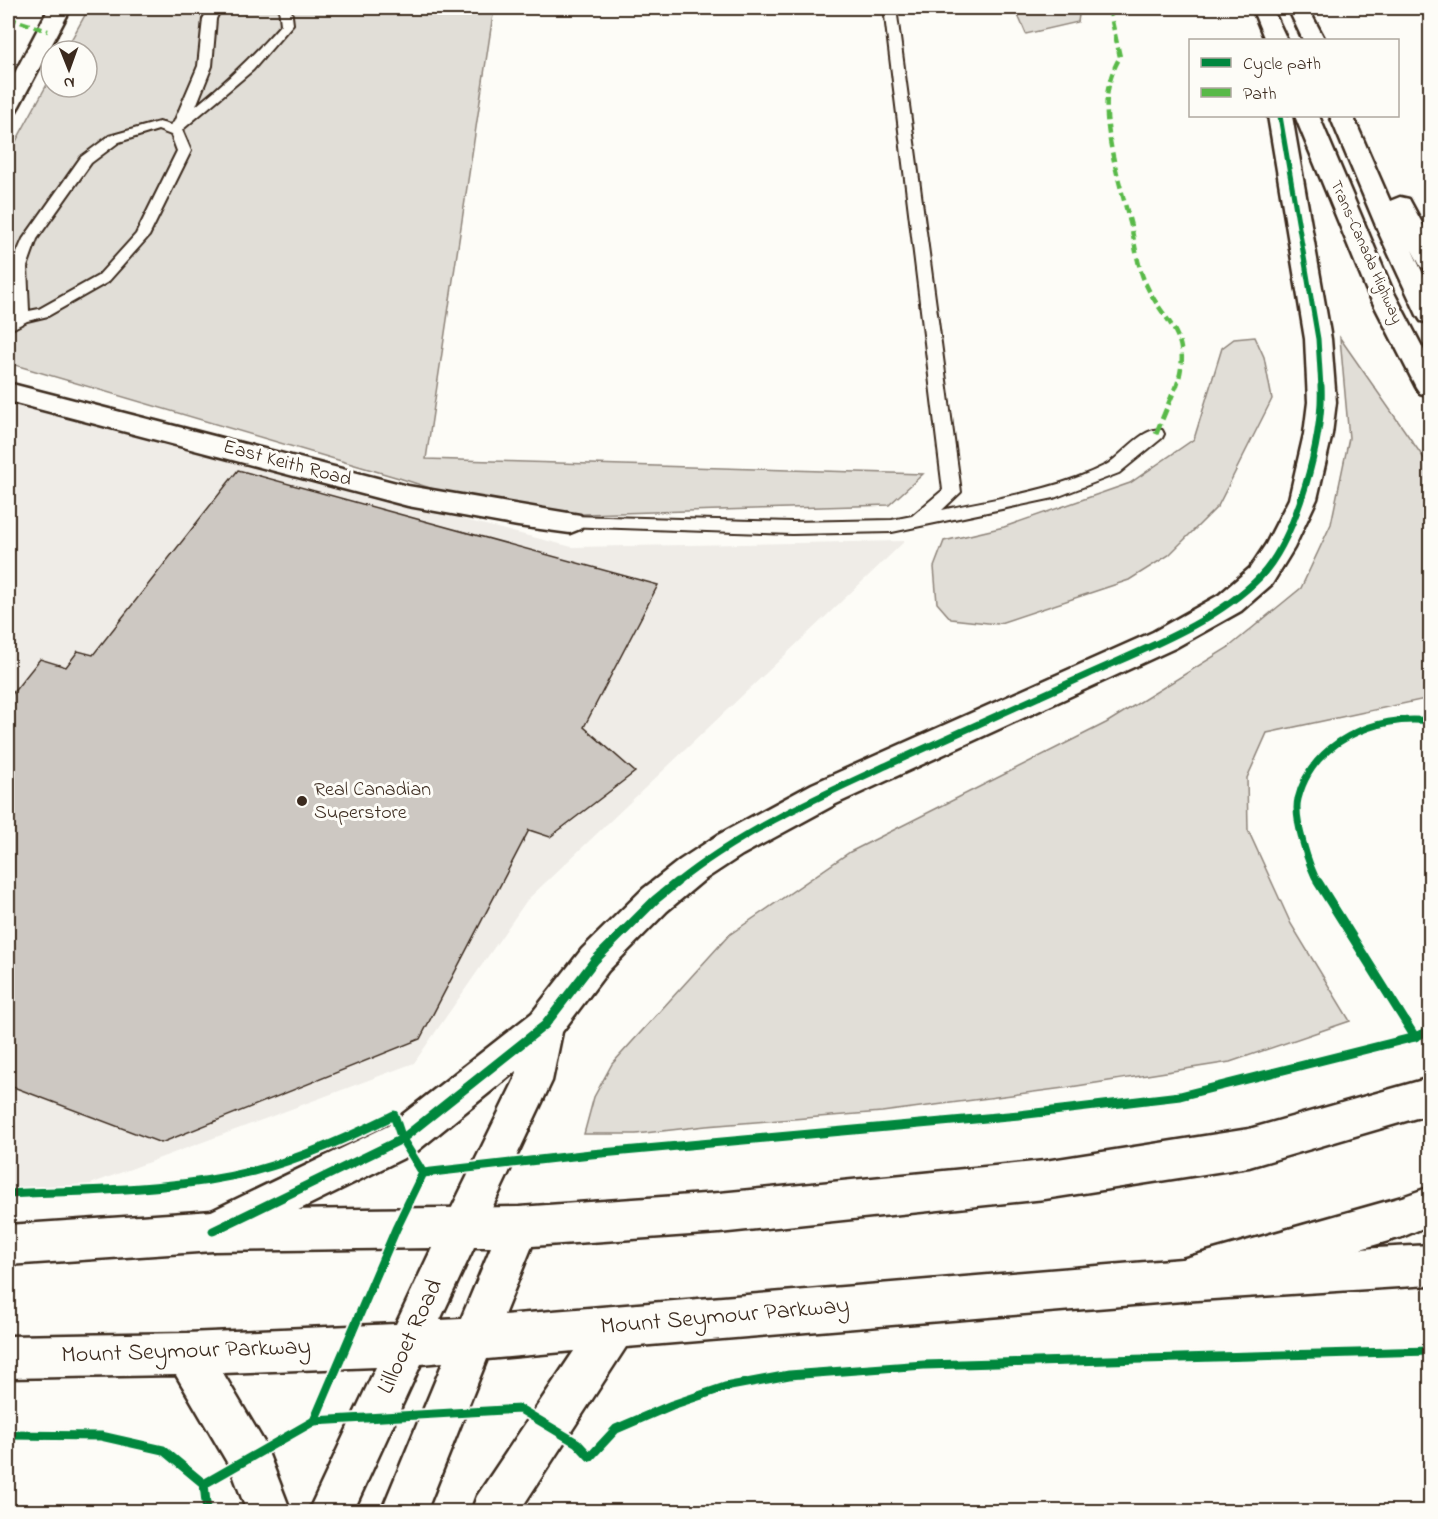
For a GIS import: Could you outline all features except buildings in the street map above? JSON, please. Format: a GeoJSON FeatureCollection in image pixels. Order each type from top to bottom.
{"type":"FeatureCollection","features":[{"type":"Feature","properties":{"kind":"main road"},"geometry":{"type":"LineString","coordinates":[[8,106],[60,8]]}},
{"type":"Feature","properties":{"kind":"main road"},"geometry":{"type":"LineString","coordinates":[[1262,8],[1268,39]]}},
{"type":"Feature","properties":{"kind":"main road"},"geometry":{"type":"LineString","coordinates":[[1262,8],[1276,39]]}},
{"type":"Feature","properties":{"kind":"main road"},"geometry":{"type":"LineString","coordinates":[[1297,8],[1312,39]]}},
{"type":"Feature","properties":{"kind":"main road"},"geometry":{"type":"LineString","coordinates":[[213,1231],[402,1140],[546,1025],[595,960],[655,900],[692,870],[730,845],[824,795],[914,752],[1164,640],[1230,603],[1261,576],[1279,548],[1303,499],[1318,434],[1322,402],[1318,339],[1280,117]]}},
{"type":"Feature","properties":{"kind":"main road","name":"Trans-Canada Highway"},"geometry":{"type":"LineString","coordinates":[[1307,117],[1380,289],[1431,387]]}},
{"type":"Feature","properties":{"kind":"main road","name":"Trans-Canada Highway"},"geometry":{"type":"LineString","coordinates":[[1342,117],[1391,233],[1431,315]]}},
{"type":"Feature","properties":{"kind":"main road"},"geometry":{"type":"LineString","coordinates":[[1355,117],[1431,261]]}},
{"type":"Feature","properties":{"kind":"main road","name":"East Keith Road"},"geometry":{"type":"LineString","coordinates":[[8,392],[408,496],[518,516],[570,522]]}},
{"type":"Feature","properties":{"kind":"main road","name":"Lillooet Road"},"geometry":{"type":"LineString","coordinates":[[330,1512],[533,1081],[546,1025]]}},
{"type":"Feature","properties":{"kind":"main road"},"geometry":{"type":"LineString","coordinates":[[8,1245],[213,1231],[519,1227],[719,1213],[1045,1180],[1249,1148],[1431,1096]]}},
{"type":"Feature","properties":{"kind":"main road","name":"Mount Seymour Parkway"},"geometry":{"type":"LineString","coordinates":[[8,1357],[187,1354],[472,1340],[615,1326],[1182,1280],[1402,1217],[1431,1206]]}},
{"type":"Feature","properties":{"kind":"main road"},"geometry":{"type":"LineString","coordinates":[[403,1512],[519,1227]]}},
{"type":"Feature","properties":{"kind":"main road"},"geometry":{"type":"LineString","coordinates":[[1182,1280],[1431,1265]]}},
{"type":"Feature","properties":{"kind":"main road"},"geometry":{"type":"LineString","coordinates":[[493,1512],[615,1326]]}},
{"type":"Feature","properties":{"kind":"main road"},"geometry":{"type":"LineString","coordinates":[[187,1354],[249,1457],[269,1512]]}},
{"type":"Feature","properties":{"kind":"lane"},"geometry":{"type":"LineString","coordinates":[[173,130],[185,113],[206,64],[210,35],[208,19],[215,8]]}},
{"type":"Feature","properties":{"kind":"lane"},"geometry":{"type":"LineString","coordinates":[[173,130],[201,109],[276,39],[287,24],[285,8]]}},
{"type":"Feature","properties":{"kind":"lane"},"geometry":{"type":"LineString","coordinates":[[890,8],[952,492],[917,521]]}},
{"type":"Feature","properties":{"kind":"lane"},"geometry":{"type":"LineString","coordinates":[[8,326],[22,317],[44,313],[103,279],[142,236],[184,151],[177,132],[159,126],[114,139],[86,160],[30,239],[20,267],[22,317]]}},
{"type":"Feature","properties":{"kind":"lane"},"geometry":{"type":"LineString","coordinates":[[570,522],[792,528],[892,526],[1048,494],[1113,469],[1156,434]]}},
{"type":"Feature","properties":{"kind":"shaded area"},"geometry":{"type":"Polygon","coordinates":[[[89,8],[494,8],[426,459],[923,474],[889,505],[518,516],[399,478],[8,363],[8,156],[39,99],[99,99],[99,39],[72,39],[89,8]]]}},
{"type":"Feature","properties":{"kind":"shaded area"},"geometry":{"type":"Polygon","coordinates":[[[1015,8],[1080,8],[1078,22],[1026,34],[1015,8]]]}},
{"type":"Feature","properties":{"kind":"shaded area"},"geometry":{"type":"Polygon","coordinates":[[[1255,337],[1264,357],[1272,399],[1218,506],[1169,555],[1129,580],[997,624],[951,619],[937,603],[934,567],[944,541],[1004,527],[1130,483],[1194,439],[1222,348],[1234,339],[1255,337]]]}},
{"type":"Feature","properties":{"kind":"shaded area"},"geometry":{"type":"Polygon","coordinates":[[[1340,338],[1430,467],[1430,698],[1267,733],[1247,778],[1248,830],[1291,924],[1350,1021],[1230,1062],[1064,1088],[882,1112],[636,1134],[584,1134],[594,1097],[612,1064],[729,935],[850,852],[1106,723],[1229,647],[1301,588],[1331,524],[1349,438],[1340,338]]]}},
{"type":"Feature","properties":{"kind":"shaded area","name":"Real Canadian Superstore"},"geometry":{"type":"Polygon","coordinates":[[[8,404],[572,547],[905,541],[527,900],[414,1063],[61,1195],[8,1191],[8,404]]]}},
{"type":"Feature","properties":{"kind":"marked path"},"geometry":{"type":"LineString","coordinates":[[1109,8],[1120,57],[1112,71],[1107,97],[1111,144],[1143,278],[1175,330],[1182,348],[1181,373],[1156,434]]}},
{"type":"Feature","properties":{"kind":"marked path"},"geometry":{"type":"LineString","coordinates":[[8,18],[48,31]]}},
{"type":"Feature","properties":{"kind":"cycle path"},"geometry":{"type":"LineString","coordinates":[[213,1231],[402,1139],[545,1025],[595,960],[655,900],[692,870],[730,845],[824,794],[1164,640],[1230,603],[1261,576],[1279,548],[1303,499],[1318,434],[1322,402],[1318,339],[1280,117]]}},
{"type":"Feature","properties":{"kind":"cycle path"},"geometry":{"type":"LineString","coordinates":[[1415,1037],[1316,879],[1302,840],[1297,801],[1308,774],[1339,740],[1372,725],[1430,721]]}},
{"type":"Feature","properties":{"kind":"cycle path"},"geometry":{"type":"LineString","coordinates":[[423,1173],[591,1154],[1019,1115],[1180,1096],[1415,1037],[1430,1030]]}},
{"type":"Feature","properties":{"kind":"cycle path"},"geometry":{"type":"LineString","coordinates":[[8,1194],[162,1186],[253,1171],[290,1160],[394,1115],[402,1139],[423,1173]]}},
{"type":"Feature","properties":{"kind":"cycle path"},"geometry":{"type":"LineString","coordinates":[[314,1421],[396,1229],[423,1173]]}},
{"type":"Feature","properties":{"kind":"cycle path"},"geometry":{"type":"LineString","coordinates":[[204,1484],[314,1421],[520,1409],[577,1443],[590,1457],[616,1429],[672,1405],[725,1387],[789,1375],[924,1365],[1430,1351]]}},
{"type":"Feature","properties":{"kind":"cycle path"},"geometry":{"type":"LineString","coordinates":[[8,1435],[101,1436],[163,1450],[204,1484],[207,1512]]}},
{"type":"Feature","properties":{"kind":"place","name":"Real Canadian Superstore"},"geometry":{"type":"Point","coordinates":[302,801]}}]}
